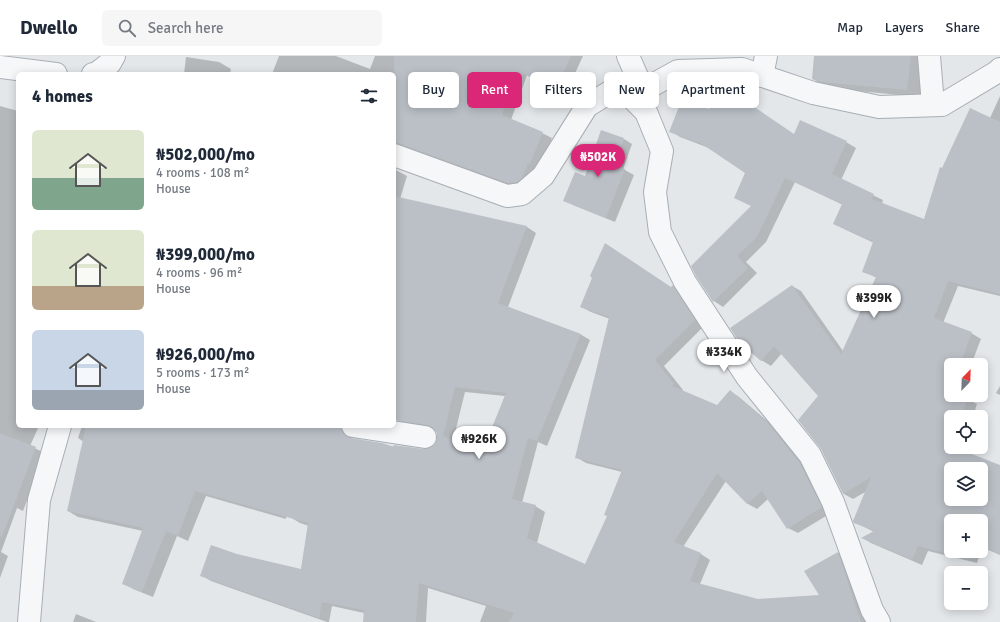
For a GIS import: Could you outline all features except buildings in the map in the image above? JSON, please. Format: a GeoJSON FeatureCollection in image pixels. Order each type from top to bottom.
{"type":"FeatureCollection","features":[{"type":"Feature","properties":{"kind":"street"},"geometry":{"type":"LineString","coordinates":[[98,72],[110,63],[114,56]]}},
{"type":"Feature","properties":{"kind":"street"},"geometry":{"type":"LineString","coordinates":[[628,56],[632,72]]}},
{"type":"Feature","properties":{"kind":"street"},"geometry":{"type":"LineString","coordinates":[[929,56],[933,105]]}},
{"type":"Feature","properties":{"kind":"street"},"geometry":{"type":"LineString","coordinates":[[659,82],[678,71],[742,69],[764,66],[813,93],[879,107],[942,105],[1000,69]]}},
{"type":"Feature","properties":{"kind":"street"},"geometry":{"type":"LineString","coordinates":[[0,67],[40,72]]}},
{"type":"Feature","properties":{"kind":"street"},"geometry":{"type":"LineString","coordinates":[[396,156],[507,196],[522,194],[543,176],[586,106],[604,96]]}},
{"type":"Feature","properties":{"kind":"street"},"geometry":{"type":"LineString","coordinates":[[644,108],[662,151],[655,192],[660,232],[685,282],[747,377],[810,455],[833,502],[872,610],[879,622]]}},
{"type":"Feature","properties":{"kind":"street"},"geometry":{"type":"LineString","coordinates":[[29,622],[39,500],[59,428]]}},
{"type":"Feature","properties":{"kind":"street"},"geometry":{"type":"LineString","coordinates":[[366,428],[425,437]]}}]}
